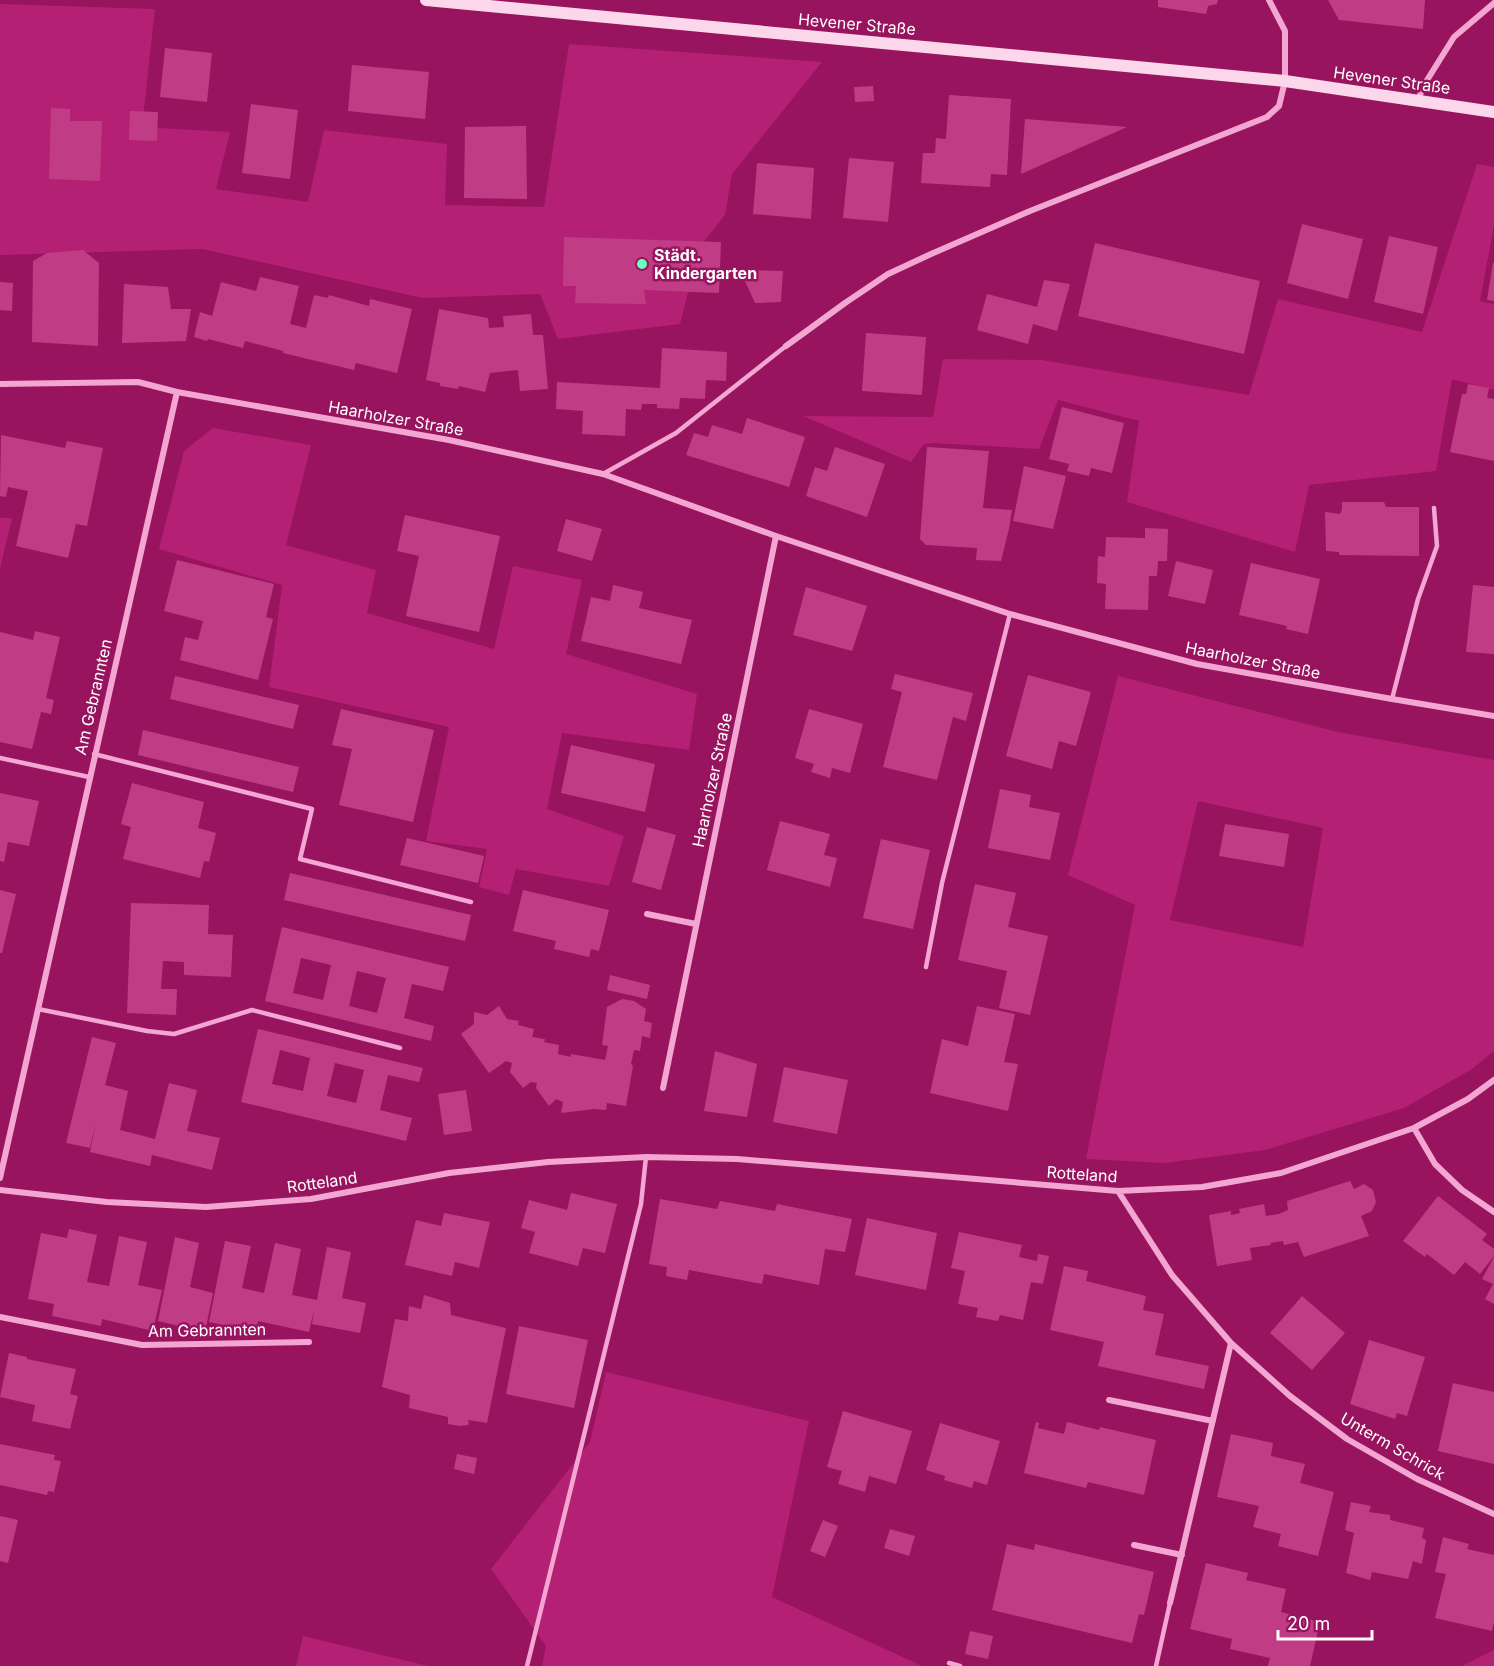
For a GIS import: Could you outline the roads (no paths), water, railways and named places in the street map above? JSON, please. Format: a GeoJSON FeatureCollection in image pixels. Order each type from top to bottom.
{"type":"FeatureCollection","features":[{"type":"Feature","properties":{"kind":"street","name":"Hevener Straße"},"geometry":{"type":"LineString","coordinates":[[426,0],[1285,81],[1494,112]]}},
{"type":"Feature","properties":{"kind":"street"},"geometry":{"type":"LineString","coordinates":[[786,346],[888,274],[1041,207],[1267,117],[1279,106],[1285,81],[1285,31],[1269,0]]}},
{"type":"Feature","properties":{"kind":"street"},"geometry":{"type":"LineString","coordinates":[[1418,100],[1424,85],[1454,37],[1494,3]]}},
{"type":"Feature","properties":{"kind":"street","name":"Haarholzer Straße"},"geometry":{"type":"LineString","coordinates":[[0,384],[138,382],[177,392],[449,440],[603,474],[776,536],[1010,614],[1197,664],[1494,716]]}},
{"type":"Feature","properties":{"kind":"street","name":"Am Gebrannten"},"geometry":{"type":"LineString","coordinates":[[0,1178],[177,392]]}},
{"type":"Feature","properties":{"kind":"street","name":"Haarholzer Straße"},"geometry":{"type":"LineString","coordinates":[[663,1088],[776,536]]}},
{"type":"Feature","properties":{"kind":"street"},"geometry":{"type":"LineString","coordinates":[[647,914],[696,924]]}},
{"type":"Feature","properties":{"kind":"street","name":"Rotteland"},"geometry":{"type":"LineString","coordinates":[[0,1190],[106,1202],[206,1207],[311,1199],[449,1173],[526,1164],[646,1157],[737,1159],[1118,1191],[1202,1187],[1281,1173],[1414,1128],[1468,1099],[1494,1080]]}},
{"type":"Feature","properties":{"kind":"street"},"geometry":{"type":"LineString","coordinates":[[1414,1128],[1435,1164],[1462,1190],[1494,1212]]}},
{"type":"Feature","properties":{"kind":"street","name":"Unterm Schrick"},"geometry":{"type":"LineString","coordinates":[[1118,1191],[1172,1275],[1231,1343],[1290,1396],[1347,1439],[1417,1479],[1494,1514]]}},
{"type":"Feature","properties":{"kind":"street","name":"Am Gebrannten"},"geometry":{"type":"LineString","coordinates":[[0,1317],[142,1345],[309,1342]]}},
{"type":"Feature","properties":{"kind":"street"},"geometry":{"type":"LineString","coordinates":[[1170,1603],[1231,1343]]}},
{"type":"Feature","properties":{"kind":"street"},"geometry":{"type":"LineString","coordinates":[[1109,1400],[1213,1421]]}},
{"type":"Feature","properties":{"kind":"street"},"geometry":{"type":"LineString","coordinates":[[1134,1545],[1182,1556]]}},
{"type":"Feature","properties":{"kind":"lane"},"geometry":{"type":"LineString","coordinates":[[603,474],[676,433],[786,346]]}},
{"type":"Feature","properties":{"kind":"lane"},"geometry":{"type":"LineString","coordinates":[[1392,699],[1419,599],[1437,546],[1434,508]]}},
{"type":"Feature","properties":{"kind":"lane"},"geometry":{"type":"LineString","coordinates":[[926,967],[942,883],[1010,614]]}},
{"type":"Feature","properties":{"kind":"lane"},"geometry":{"type":"LineString","coordinates":[[94,754],[312,808],[300,859],[471,902]]}},
{"type":"Feature","properties":{"kind":"lane"},"geometry":{"type":"LineString","coordinates":[[0,758],[89,777]]}},
{"type":"Feature","properties":{"kind":"lane"},"geometry":{"type":"LineString","coordinates":[[38,1009],[147,1031],[174,1034],[252,1010],[400,1048]]}},
{"type":"Feature","properties":{"kind":"lane"},"geometry":{"type":"LineString","coordinates":[[527,1666],[641,1204],[646,1157]]}},
{"type":"Feature","properties":{"kind":"lane"},"geometry":{"type":"LineString","coordinates":[[1156,1666],[1170,1603]]}},
{"type":"Feature","properties":{"kind":"lane"},"geometry":{"type":"LineString","coordinates":[[949,1663],[960,1666]]}},
{"type":"Feature","properties":{"kind":"place","name":"Städt. Kindergarten"},"geometry":{"type":"Point","coordinates":[642,264]}}]}
